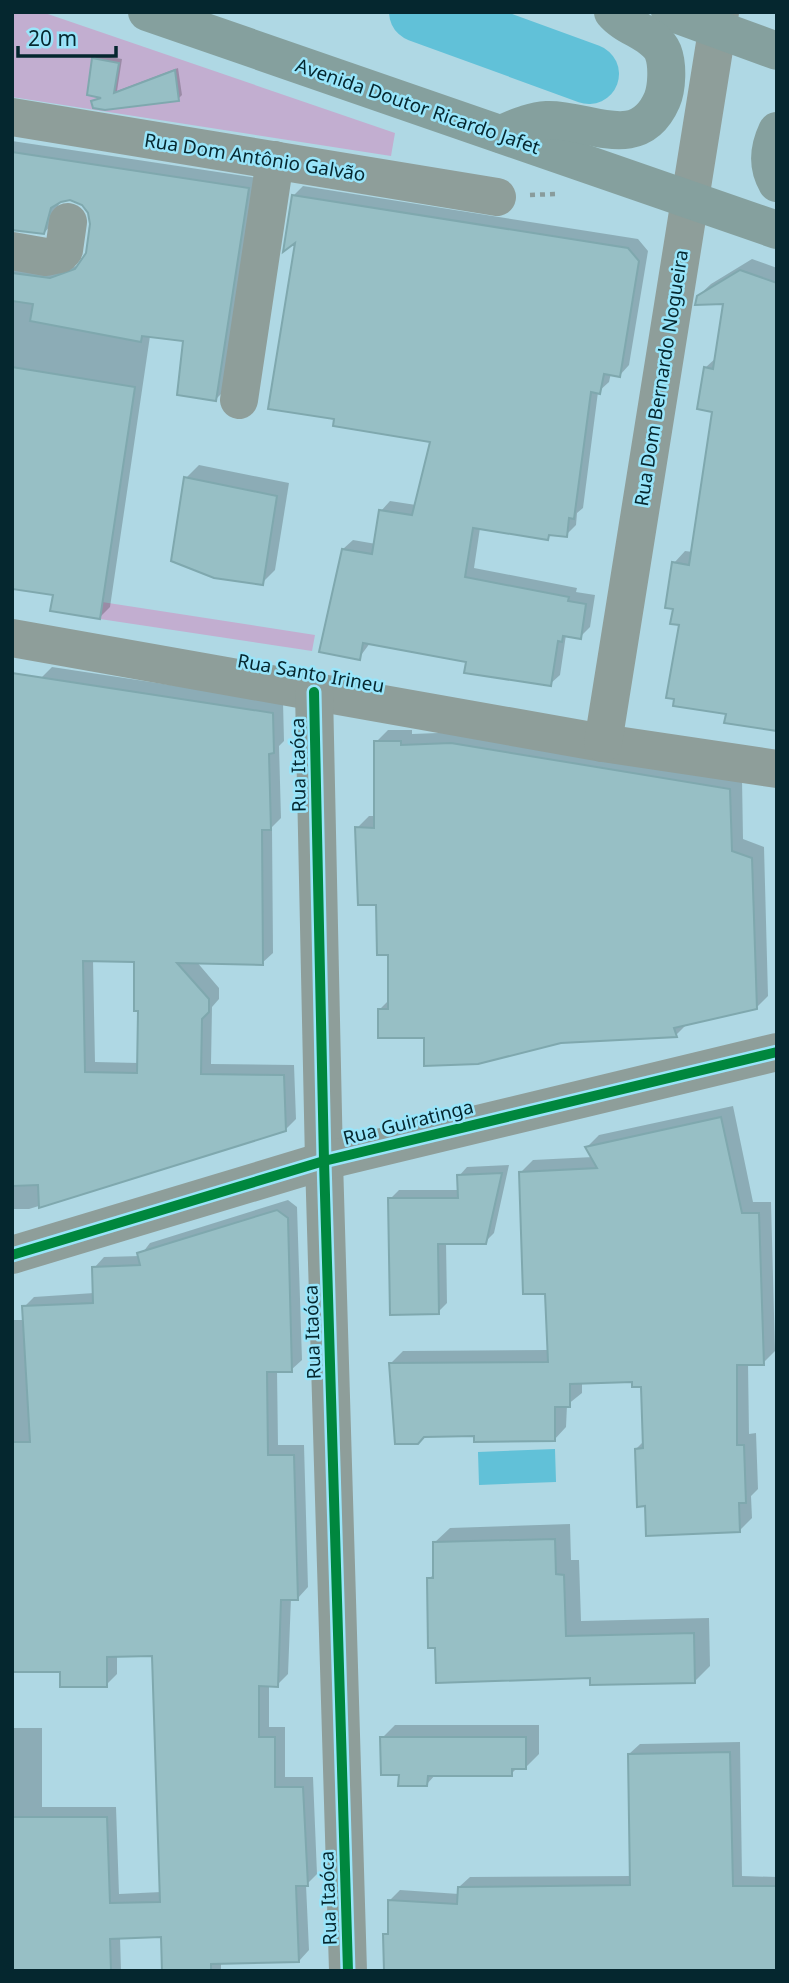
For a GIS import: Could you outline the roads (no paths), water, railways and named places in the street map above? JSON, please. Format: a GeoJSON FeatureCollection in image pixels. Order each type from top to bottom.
{"type":"FeatureCollection","features":[{"type":"Feature","properties":{"kind":"main road","name":"Avenida Doutor Ricardo Jafet"},"geometry":{"type":"LineString","coordinates":[[147,12],[500,134],[690,196],[777,230]]}},
{"type":"Feature","properties":{"kind":"main road"},"geometry":{"type":"LineString","coordinates":[[500,134],[531,122],[549,120],[604,131],[627,130],[645,123],[657,111],[664,94],[663,52],[653,40],[613,12]]}},
{"type":"Feature","properties":{"kind":"main road"},"geometry":{"type":"LineString","coordinates":[[670,12],[716,32],[777,51]]}},
{"type":"Feature","properties":{"kind":"main road"},"geometry":{"type":"LineString","coordinates":[[777,131],[772,142],[769,164],[777,183]]}},
{"type":"Feature","properties":{"kind":"street","name":"Rua Dom Bernardo Nogueira"},"geometry":{"type":"LineString","coordinates":[[603,743],[716,32]]}},
{"type":"Feature","properties":{"kind":"street","name":"Rua Dom Antônio Galvão"},"geometry":{"type":"LineString","coordinates":[[12,117],[497,197]]}},
{"type":"Feature","properties":{"kind":"street"},"geometry":{"type":"LineString","coordinates":[[239,400],[275,160]]}},
{"type":"Feature","properties":{"kind":"street"},"geometry":{"type":"LineString","coordinates":[[12,251],[46,257],[60,254],[64,250],[68,222]]}},
{"type":"Feature","properties":{"kind":"street","name":"Rua Santo Irineu"},"geometry":{"type":"LineString","coordinates":[[12,638],[603,743],[777,769]]}},
{"type":"Feature","properties":{"kind":"street","name":"Rua Itaóca"},"geometry":{"type":"LineString","coordinates":[[314,692],[324,1161],[348,1971]]}},
{"type":"Feature","properties":{"kind":"street","name":"Rua Guiratinga"},"geometry":{"type":"LineString","coordinates":[[12,1255],[324,1161],[777,1052]]}},
{"type":"Feature","properties":{"kind":"water"},"geometry":{"type":"Polygon","coordinates":[[[555,1449],[556,1482],[479,1485],[478,1452],[555,1449]]]}},
{"type":"Feature","properties":{"kind":"waterway"},"geometry":{"type":"LineString","coordinates":[[419,12],[589,74]]}}]}
